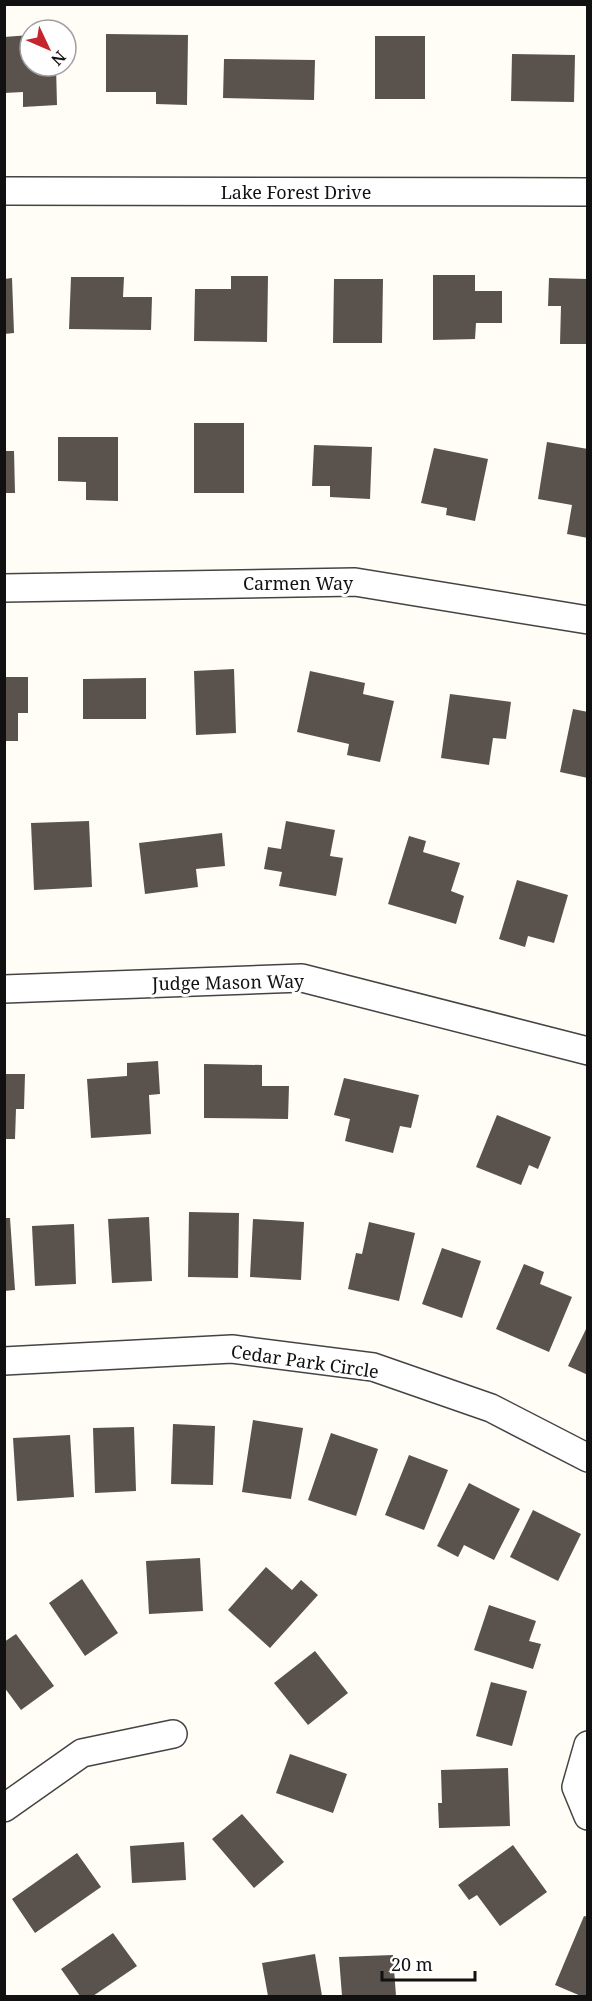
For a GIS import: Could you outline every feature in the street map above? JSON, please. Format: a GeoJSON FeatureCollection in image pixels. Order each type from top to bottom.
{"type":"FeatureCollection","features":[{"type":"Feature","properties":{"kind":"street","name":"Lake Forest Drive"},"geometry":{"type":"LineString","coordinates":[[4,191],[588,192]]}},
{"type":"Feature","properties":{"kind":"street","name":"Carmen Way"},"geometry":{"type":"LineString","coordinates":[[4,588],[355,582],[588,620]]}},
{"type":"Feature","properties":{"kind":"street","name":"Judge Mason Way"},"geometry":{"type":"LineString","coordinates":[[4,989],[302,978],[588,1051]]}},
{"type":"Feature","properties":{"kind":"street","name":"Cedar Park Circle"},"geometry":{"type":"LineString","coordinates":[[4,1361],[232,1349],[373,1366],[491,1408],[588,1458]]}},
{"type":"Feature","properties":{"kind":"street"},"geometry":{"type":"LineString","coordinates":[[4,1808],[82,1753],[172,1734]]}},
{"type":"Feature","properties":{"kind":"street"},"geometry":{"type":"LineString","coordinates":[[588,1745],[576,1786],[588,1816]]}},
{"type":"Feature","properties":{"kind":"building"},"geometry":{"type":"Polygon","coordinates":[[[106,34],[188,35],[187,105],[156,104],[156,92],[106,92],[106,34]]]}},
{"type":"Feature","properties":{"kind":"building"},"geometry":{"type":"Polygon","coordinates":[[[18,36],[18,78],[56,78],[57,105],[23,107],[23,92],[4,93],[4,37],[18,36]]]}},
{"type":"Feature","properties":{"kind":"building"},"geometry":{"type":"Polygon","coordinates":[[[375,36],[425,36],[425,99],[375,99],[375,36]]]}},
{"type":"Feature","properties":{"kind":"building"},"geometry":{"type":"Polygon","coordinates":[[[512,54],[575,55],[574,102],[511,101],[512,54]]]}},
{"type":"Feature","properties":{"kind":"building"},"geometry":{"type":"Polygon","coordinates":[[[224,59],[315,60],[314,100],[223,98],[224,59]]]}},
{"type":"Feature","properties":{"kind":"building"},"geometry":{"type":"Polygon","coordinates":[[[433,275],[475,275],[475,291],[502,291],[502,323],[476,323],[475,339],[433,340],[433,275]]]}},
{"type":"Feature","properties":{"kind":"building"},"geometry":{"type":"Polygon","coordinates":[[[231,276],[268,276],[267,342],[194,341],[195,289],[231,289],[231,276]]]}},
{"type":"Feature","properties":{"kind":"building"},"geometry":{"type":"Polygon","coordinates":[[[71,277],[124,277],[123,297],[152,297],[151,330],[69,329],[71,277]]]}},
{"type":"Feature","properties":{"kind":"building"},"geometry":{"type":"Polygon","coordinates":[[[12,278],[14,333],[4,334],[4,279],[12,278]]]}},
{"type":"Feature","properties":{"kind":"building"},"geometry":{"type":"Polygon","coordinates":[[[549,278],[588,279],[588,344],[560,344],[561,306],[548,306],[549,278]]]}},
{"type":"Feature","properties":{"kind":"building"},"geometry":{"type":"Polygon","coordinates":[[[334,279],[383,279],[382,343],[333,343],[334,279]]]}},
{"type":"Feature","properties":{"kind":"building"},"geometry":{"type":"Polygon","coordinates":[[[194,423],[244,423],[244,493],[194,493],[194,423]]]}},
{"type":"Feature","properties":{"kind":"building"},"geometry":{"type":"Polygon","coordinates":[[[58,437],[118,437],[118,501],[86,500],[86,482],[58,481],[58,437]]]}},
{"type":"Feature","properties":{"kind":"building"},"geometry":{"type":"Polygon","coordinates":[[[547,442],[588,449],[588,538],[567,534],[572,505],[538,499],[547,442]]]}},
{"type":"Feature","properties":{"kind":"building"},"geometry":{"type":"Polygon","coordinates":[[[314,445],[372,447],[370,499],[330,497],[330,486],[312,486],[314,445]]]}},
{"type":"Feature","properties":{"kind":"building"},"geometry":{"type":"Polygon","coordinates":[[[434,448],[488,459],[475,521],[446,515],[447,508],[421,503],[434,448]]]}},
{"type":"Feature","properties":{"kind":"building"},"geometry":{"type":"Polygon","coordinates":[[[4,451],[14,451],[15,493],[4,493],[4,451]]]}},
{"type":"Feature","properties":{"kind":"building"},"geometry":{"type":"Polygon","coordinates":[[[234,669],[236,733],[196,735],[194,671],[234,669]]]}},
{"type":"Feature","properties":{"kind":"building"},"geometry":{"type":"Polygon","coordinates":[[[310,671],[365,683],[363,694],[394,701],[380,762],[347,755],[349,744],[297,732],[310,671]]]}},
{"type":"Feature","properties":{"kind":"building"},"geometry":{"type":"Polygon","coordinates":[[[4,677],[28,677],[28,713],[18,713],[18,741],[4,741],[4,677]]]}},
{"type":"Feature","properties":{"kind":"building"},"geometry":{"type":"Polygon","coordinates":[[[146,678],[146,719],[83,719],[83,679],[146,678]]]}},
{"type":"Feature","properties":{"kind":"building"},"geometry":{"type":"Polygon","coordinates":[[[450,694],[511,702],[506,739],[493,738],[489,765],[441,758],[450,694]]]}},
{"type":"Feature","properties":{"kind":"building"},"geometry":{"type":"Polygon","coordinates":[[[573,709],[588,712],[588,778],[560,772],[573,709]]]}},
{"type":"Feature","properties":{"kind":"building"},"geometry":{"type":"Polygon","coordinates":[[[89,821],[92,887],[34,890],[31,823],[89,821]]]}},
{"type":"Feature","properties":{"kind":"building"},"geometry":{"type":"Polygon","coordinates":[[[286,821],[335,830],[330,856],[343,858],[336,896],[279,886],[282,872],[264,869],[268,847],[281,849],[286,821]]]}},
{"type":"Feature","properties":{"kind":"building"},"geometry":{"type":"Polygon","coordinates":[[[222,833],[225,866],[196,869],[198,887],[145,894],[139,843],[222,833]]]}},
{"type":"Feature","properties":{"kind":"building"},"geometry":{"type":"Polygon","coordinates":[[[409,836],[426,841],[423,852],[460,863],[451,891],[464,896],[456,924],[388,904],[409,836]]]}},
{"type":"Feature","properties":{"kind":"building"},"geometry":{"type":"Polygon","coordinates":[[[517,880],[568,895],[554,943],[528,936],[525,947],[499,939],[517,880]]]}},
{"type":"Feature","properties":{"kind":"building"},"geometry":{"type":"Polygon","coordinates":[[[158,1061],[160,1094],[149,1095],[151,1134],[91,1138],[87,1079],[127,1076],[127,1063],[158,1061]]]}},
{"type":"Feature","properties":{"kind":"building"},"geometry":{"type":"Polygon","coordinates":[[[204,1064],[262,1065],[262,1086],[289,1086],[288,1119],[204,1118],[204,1064]]]}},
{"type":"Feature","properties":{"kind":"building"},"geometry":{"type":"Polygon","coordinates":[[[4,1074],[25,1074],[24,1109],[16,1109],[15,1139],[4,1139],[4,1074]]]}},
{"type":"Feature","properties":{"kind":"building"},"geometry":{"type":"Polygon","coordinates":[[[344,1078],[419,1095],[411,1128],[400,1126],[393,1153],[345,1141],[350,1119],[334,1115],[344,1078]]]}},
{"type":"Feature","properties":{"kind":"building"},"geometry":{"type":"Polygon","coordinates":[[[497,1115],[551,1137],[538,1169],[529,1165],[521,1185],[476,1167],[497,1115]]]}},
{"type":"Feature","properties":{"kind":"building"},"geometry":{"type":"Polygon","coordinates":[[[189,1212],[239,1213],[238,1278],[188,1277],[189,1212]]]}},
{"type":"Feature","properties":{"kind":"building"},"geometry":{"type":"Polygon","coordinates":[[[149,1217],[152,1281],[112,1283],[108,1219],[149,1217]]]}},
{"type":"Feature","properties":{"kind":"building"},"geometry":{"type":"Polygon","coordinates":[[[4,1218],[10,1218],[15,1290],[4,1291],[4,1218]]]}},
{"type":"Feature","properties":{"kind":"building"},"geometry":{"type":"Polygon","coordinates":[[[253,1219],[304,1222],[301,1280],[250,1277],[253,1219]]]}},
{"type":"Feature","properties":{"kind":"building"},"geometry":{"type":"Polygon","coordinates":[[[369,1222],[415,1233],[399,1301],[348,1289],[356,1253],[362,1254],[369,1222]]]}},
{"type":"Feature","properties":{"kind":"building"},"geometry":{"type":"Polygon","coordinates":[[[74,1224],[76,1284],[35,1286],[32,1226],[74,1224]]]}},
{"type":"Feature","properties":{"kind":"building"},"geometry":{"type":"Polygon","coordinates":[[[442,1248],[481,1261],[462,1318],[422,1304],[442,1248]]]}},
{"type":"Feature","properties":{"kind":"building"},"geometry":{"type":"Polygon","coordinates":[[[524,1264],[544,1272],[540,1284],[572,1297],[549,1352],[496,1329],[524,1264]]]}},
{"type":"Feature","properties":{"kind":"building"},"geometry":{"type":"Polygon","coordinates":[[[588,1325],[588,1375],[568,1366],[588,1325]]]}},
{"type":"Feature","properties":{"kind":"building"},"geometry":{"type":"Polygon","coordinates":[[[253,1420],[303,1428],[291,1499],[242,1492],[253,1420]]]}},
{"type":"Feature","properties":{"kind":"building"},"geometry":{"type":"Polygon","coordinates":[[[173,1424],[215,1426],[213,1485],[171,1484],[173,1424]]]}},
{"type":"Feature","properties":{"kind":"building"},"geometry":{"type":"Polygon","coordinates":[[[134,1427],[136,1491],[95,1493],[93,1428],[134,1427]]]}},
{"type":"Feature","properties":{"kind":"building"},"geometry":{"type":"Polygon","coordinates":[[[331,1433],[378,1449],[356,1516],[308,1500],[331,1433]]]}},
{"type":"Feature","properties":{"kind":"building"},"geometry":{"type":"Polygon","coordinates":[[[70,1435],[74,1497],[17,1501],[13,1438],[70,1435]]]}},
{"type":"Feature","properties":{"kind":"building"},"geometry":{"type":"Polygon","coordinates":[[[409,1455],[448,1470],[424,1530],[385,1515],[409,1455]]]}},
{"type":"Feature","properties":{"kind":"building"},"geometry":{"type":"Polygon","coordinates":[[[469,1483],[520,1509],[494,1560],[464,1545],[458,1557],[437,1546],[469,1483]]]}},
{"type":"Feature","properties":{"kind":"building"},"geometry":{"type":"Polygon","coordinates":[[[533,1510],[581,1534],[558,1581],[510,1557],[533,1510]]]}},
{"type":"Feature","properties":{"kind":"building"},"geometry":{"type":"Polygon","coordinates":[[[200,1558],[203,1611],[149,1614],[146,1561],[200,1558]]]}},
{"type":"Feature","properties":{"kind":"building"},"geometry":{"type":"Polygon","coordinates":[[[266,1567],[292,1590],[301,1580],[318,1595],[270,1648],[228,1610],[266,1567]]]}},
{"type":"Feature","properties":{"kind":"building"},"geometry":{"type":"Polygon","coordinates":[[[82,1579],[118,1633],[85,1656],[49,1603],[82,1579]]]}},
{"type":"Feature","properties":{"kind":"building"},"geometry":{"type":"Polygon","coordinates":[[[489,1605],[536,1621],[529,1641],[541,1644],[533,1669],[474,1650],[489,1605]]]}},
{"type":"Feature","properties":{"kind":"building"},"geometry":{"type":"Polygon","coordinates":[[[16,1634],[54,1686],[21,1710],[4,1687],[4,1642],[16,1634]]]}},
{"type":"Feature","properties":{"kind":"building"},"geometry":{"type":"Polygon","coordinates":[[[315,1651],[348,1693],[308,1725],[274,1683],[315,1651]]]}},
{"type":"Feature","properties":{"kind":"building"},"geometry":{"type":"Polygon","coordinates":[[[491,1682],[527,1691],[512,1746],[476,1736],[491,1682]]]}},
{"type":"Feature","properties":{"kind":"building"},"geometry":{"type":"Polygon","coordinates":[[[290,1754],[347,1774],[333,1813],[276,1793],[290,1754]]]}},
{"type":"Feature","properties":{"kind":"building"},"geometry":{"type":"Polygon","coordinates":[[[508,1768],[510,1826],[439,1828],[438,1803],[442,1803],[441,1770],[508,1768]]]}},
{"type":"Feature","properties":{"kind":"building"},"geometry":{"type":"Polygon","coordinates":[[[242,1814],[284,1862],[254,1888],[212,1839],[242,1814]]]}},
{"type":"Feature","properties":{"kind":"building"},"geometry":{"type":"Polygon","coordinates":[[[184,1842],[186,1880],[132,1883],[130,1846],[184,1842]]]}},
{"type":"Feature","properties":{"kind":"building"},"geometry":{"type":"Polygon","coordinates":[[[513,1845],[547,1892],[500,1926],[477,1895],[469,1900],[458,1885],[513,1845]]]}},
{"type":"Feature","properties":{"kind":"building"},"geometry":{"type":"Polygon","coordinates":[[[77,1853],[101,1887],[35,1933],[12,1899],[77,1853]]]}},
{"type":"Feature","properties":{"kind":"building"},"geometry":{"type":"Polygon","coordinates":[[[584,1916],[588,1917],[588,1996],[581,1996],[555,1985],[584,1916]]]}},
{"type":"Feature","properties":{"kind":"building"},"geometry":{"type":"Polygon","coordinates":[[[113,1933],[137,1966],[93,1996],[80,1996],[61,1969],[113,1933]]]}},
{"type":"Feature","properties":{"kind":"building"},"geometry":{"type":"Polygon","coordinates":[[[315,1954],[322,1996],[268,1996],[262,1963],[315,1954]]]}},
{"type":"Feature","properties":{"kind":"building"},"geometry":{"type":"Polygon","coordinates":[[[393,1955],[396,1996],[342,1996],[339,1957],[393,1955]]]}}]}
